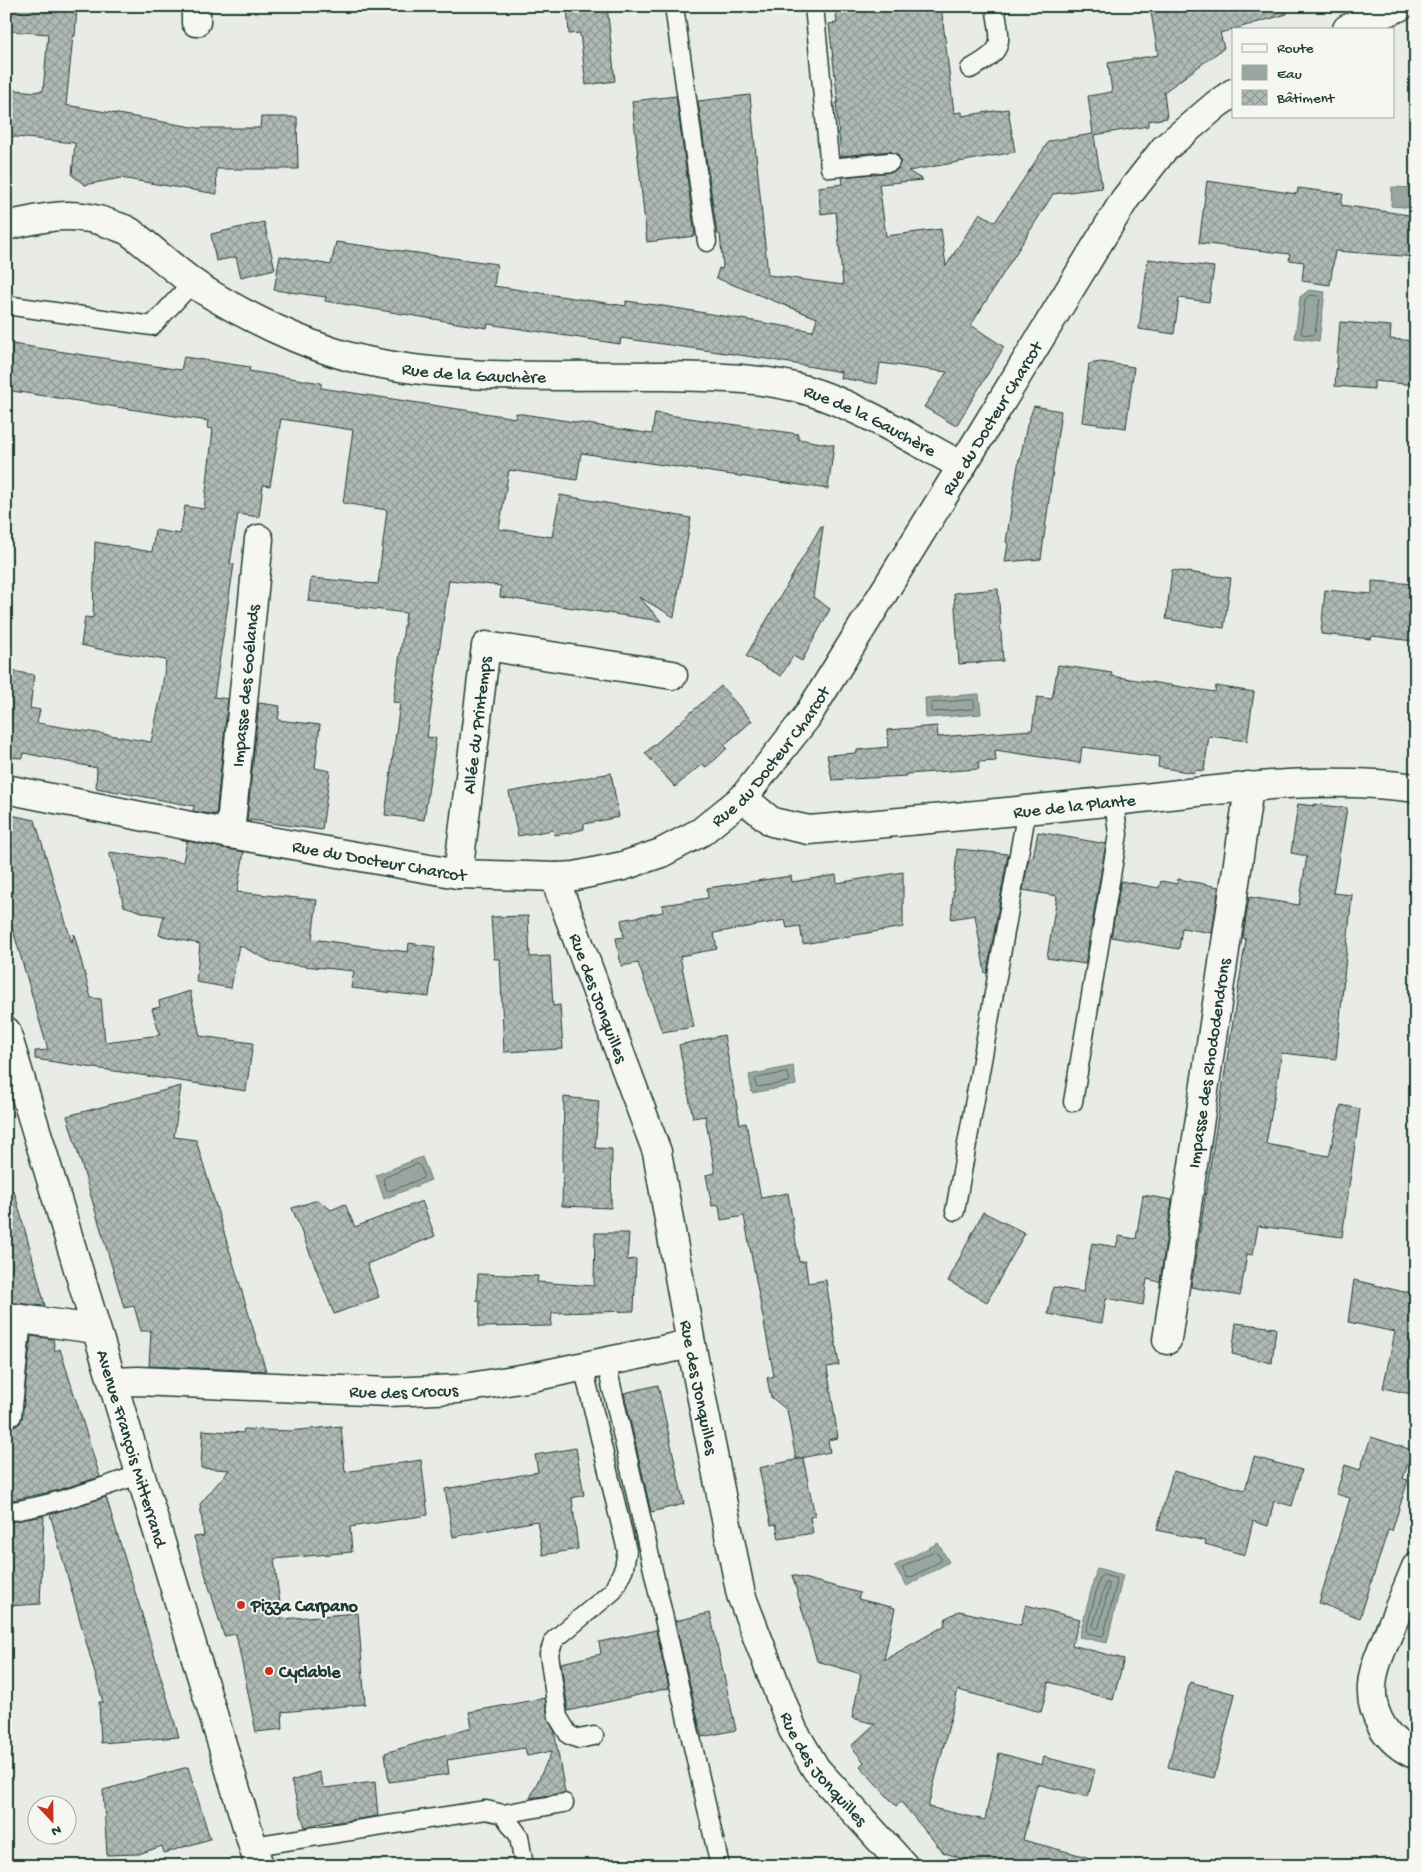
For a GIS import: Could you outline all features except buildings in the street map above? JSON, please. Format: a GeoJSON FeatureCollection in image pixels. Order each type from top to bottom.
{"type":"FeatureCollection","features":[{"type":"Feature","properties":{"kind":"street"},"geometry":{"type":"LineString","coordinates":[[1349,28],[1401,6]]}},
{"type":"Feature","properties":{"kind":"street","name":"Rue du Docteur Charcot"},"geometry":{"type":"LineString","coordinates":[[6,789],[230,834],[458,874],[576,876],[623,866],[661,853],[701,832],[743,798],[806,718],[1125,198],[1164,148],[1232,94]]}},
{"type":"Feature","properties":{"kind":"street","name":"Rue de la Gauchère"},"geometry":{"type":"LineString","coordinates":[[6,226],[53,216],[72,215],[99,220],[127,230],[193,282],[225,303],[321,348],[402,368],[470,375],[693,377],[757,381],[805,390],[851,408],[962,466]]}},
{"type":"Feature","properties":{"kind":"street","name":"Impasse des Goélands"},"geometry":{"type":"LineString","coordinates":[[230,834],[259,538]]}},
{"type":"Feature","properties":{"kind":"street","name":"Allée du Printemps"},"geometry":{"type":"LineString","coordinates":[[458,874],[486,646],[673,674]]}},
{"type":"Feature","properties":{"kind":"street","name":"Rue de la Plante"},"geometry":{"type":"LineString","coordinates":[[743,798],[772,822],[809,830],[1114,801],[1248,786],[1323,782],[1416,788]]}},
{"type":"Feature","properties":{"kind":"street","name":"Impasse des Rhododendrons"},"geometry":{"type":"LineString","coordinates":[[1167,1340],[1248,786]]}},
{"type":"Feature","properties":{"kind":"street","name":"Rue des Jonquilles"},"geometry":{"type":"LineString","coordinates":[[557,877],[559,890],[657,1152],[691,1344],[741,1595],[793,1730],[816,1769],[904,1866]]}},
{"type":"Feature","properties":{"kind":"street","name":"Avenue François Mitterrand"},"geometry":{"type":"LineString","coordinates":[[6,1031],[256,1856]]}},
{"type":"Feature","properties":{"kind":"street"},"geometry":{"type":"LineString","coordinates":[[14,1318],[96,1329]]}},
{"type":"Feature","properties":{"kind":"street","name":"Rue des Crocus"},"geometry":{"type":"LineString","coordinates":[[113,1382],[138,1381],[388,1392],[458,1389],[691,1344]]}},
{"type":"Feature","properties":{"kind":"street"},"geometry":{"type":"LineString","coordinates":[[1416,1567],[1380,1655],[1372,1684],[1372,1702],[1378,1722],[1390,1738],[1416,1755]]}},
{"type":"Feature","properties":{"kind":"lane"},"geometry":{"type":"LineString","coordinates":[[674,6],[708,242]]}},
{"type":"Feature","properties":{"kind":"lane"},"geometry":{"type":"LineString","coordinates":[[814,6],[830,168],[890,162]]}},
{"type":"Feature","properties":{"kind":"lane"},"geometry":{"type":"LineString","coordinates":[[970,69],[990,58],[998,48],[999,31],[995,6]]}},
{"type":"Feature","properties":{"kind":"lane"},"geometry":{"type":"LineString","coordinates":[[6,305],[152,326],[193,282]]}},
{"type":"Feature","properties":{"kind":"lane"},"geometry":{"type":"LineString","coordinates":[[1073,1102],[1118,834],[1114,801]]}},
{"type":"Feature","properties":{"kind":"lane"},"geometry":{"type":"LineString","coordinates":[[955,1211],[1024,826],[1022,810]]}},
{"type":"Feature","properties":{"kind":"lane"},"geometry":{"type":"LineString","coordinates":[[12,1416],[14,1318]]}},
{"type":"Feature","properties":{"kind":"lane"},"geometry":{"type":"LineString","coordinates":[[594,1364],[627,1551],[624,1568],[613,1591],[554,1640],[549,1654],[558,1717],[569,1735],[579,1739],[594,1736]]}},
{"type":"Feature","properties":{"kind":"lane"},"geometry":{"type":"LineString","coordinates":[[594,1364],[720,1866]]}},
{"type":"Feature","properties":{"kind":"lane"},"geometry":{"type":"LineString","coordinates":[[6,1512],[25,1510],[141,1474]]}},
{"type":"Feature","properties":{"kind":"lane"},"geometry":{"type":"LineString","coordinates":[[256,1856],[486,1810],[503,1814],[564,1804]]}},
{"type":"Feature","properties":{"kind":"lane"},"geometry":{"type":"LineString","coordinates":[[503,1814],[519,1836],[524,1866]]}},
{"type":"Feature","properties":{"kind":"water"},"geometry":{"type":"Polygon","coordinates":[[[1392,187],[1416,188],[1416,208],[1391,206],[1392,187]]]}},
{"type":"Feature","properties":{"kind":"water"},"geometry":{"type":"Polygon","coordinates":[[[1309,290],[1325,292],[1319,341],[1295,338],[1300,297],[1309,290]]]}},
{"type":"Feature","properties":{"kind":"water"},"geometry":{"type":"Polygon","coordinates":[[[979,694],[981,714],[926,718],[925,698],[979,694]]]}},
{"type":"Feature","properties":{"kind":"water"},"geometry":{"type":"Polygon","coordinates":[[[793,1066],[796,1085],[752,1093],[749,1075],[793,1066]]]}},
{"type":"Feature","properties":{"kind":"water"},"geometry":{"type":"Polygon","coordinates":[[[422,1157],[431,1180],[384,1199],[376,1175],[422,1157]]]}},
{"type":"Feature","properties":{"kind":"water"},"geometry":{"type":"Polygon","coordinates":[[[938,1543],[949,1562],[907,1586],[894,1566],[938,1543]]]}},
{"type":"Feature","properties":{"kind":"water"},"geometry":{"type":"Polygon","coordinates":[[[1097,1568],[1123,1575],[1107,1643],[1079,1637],[1097,1568]]]}},
{"type":"Feature","properties":{"kind":"place","name":"Pizza Carpano"},"geometry":{"type":"Point","coordinates":[241,1605]}},
{"type":"Feature","properties":{"kind":"place","name":"Cyclable"},"geometry":{"type":"Point","coordinates":[269,1671]}}]}
